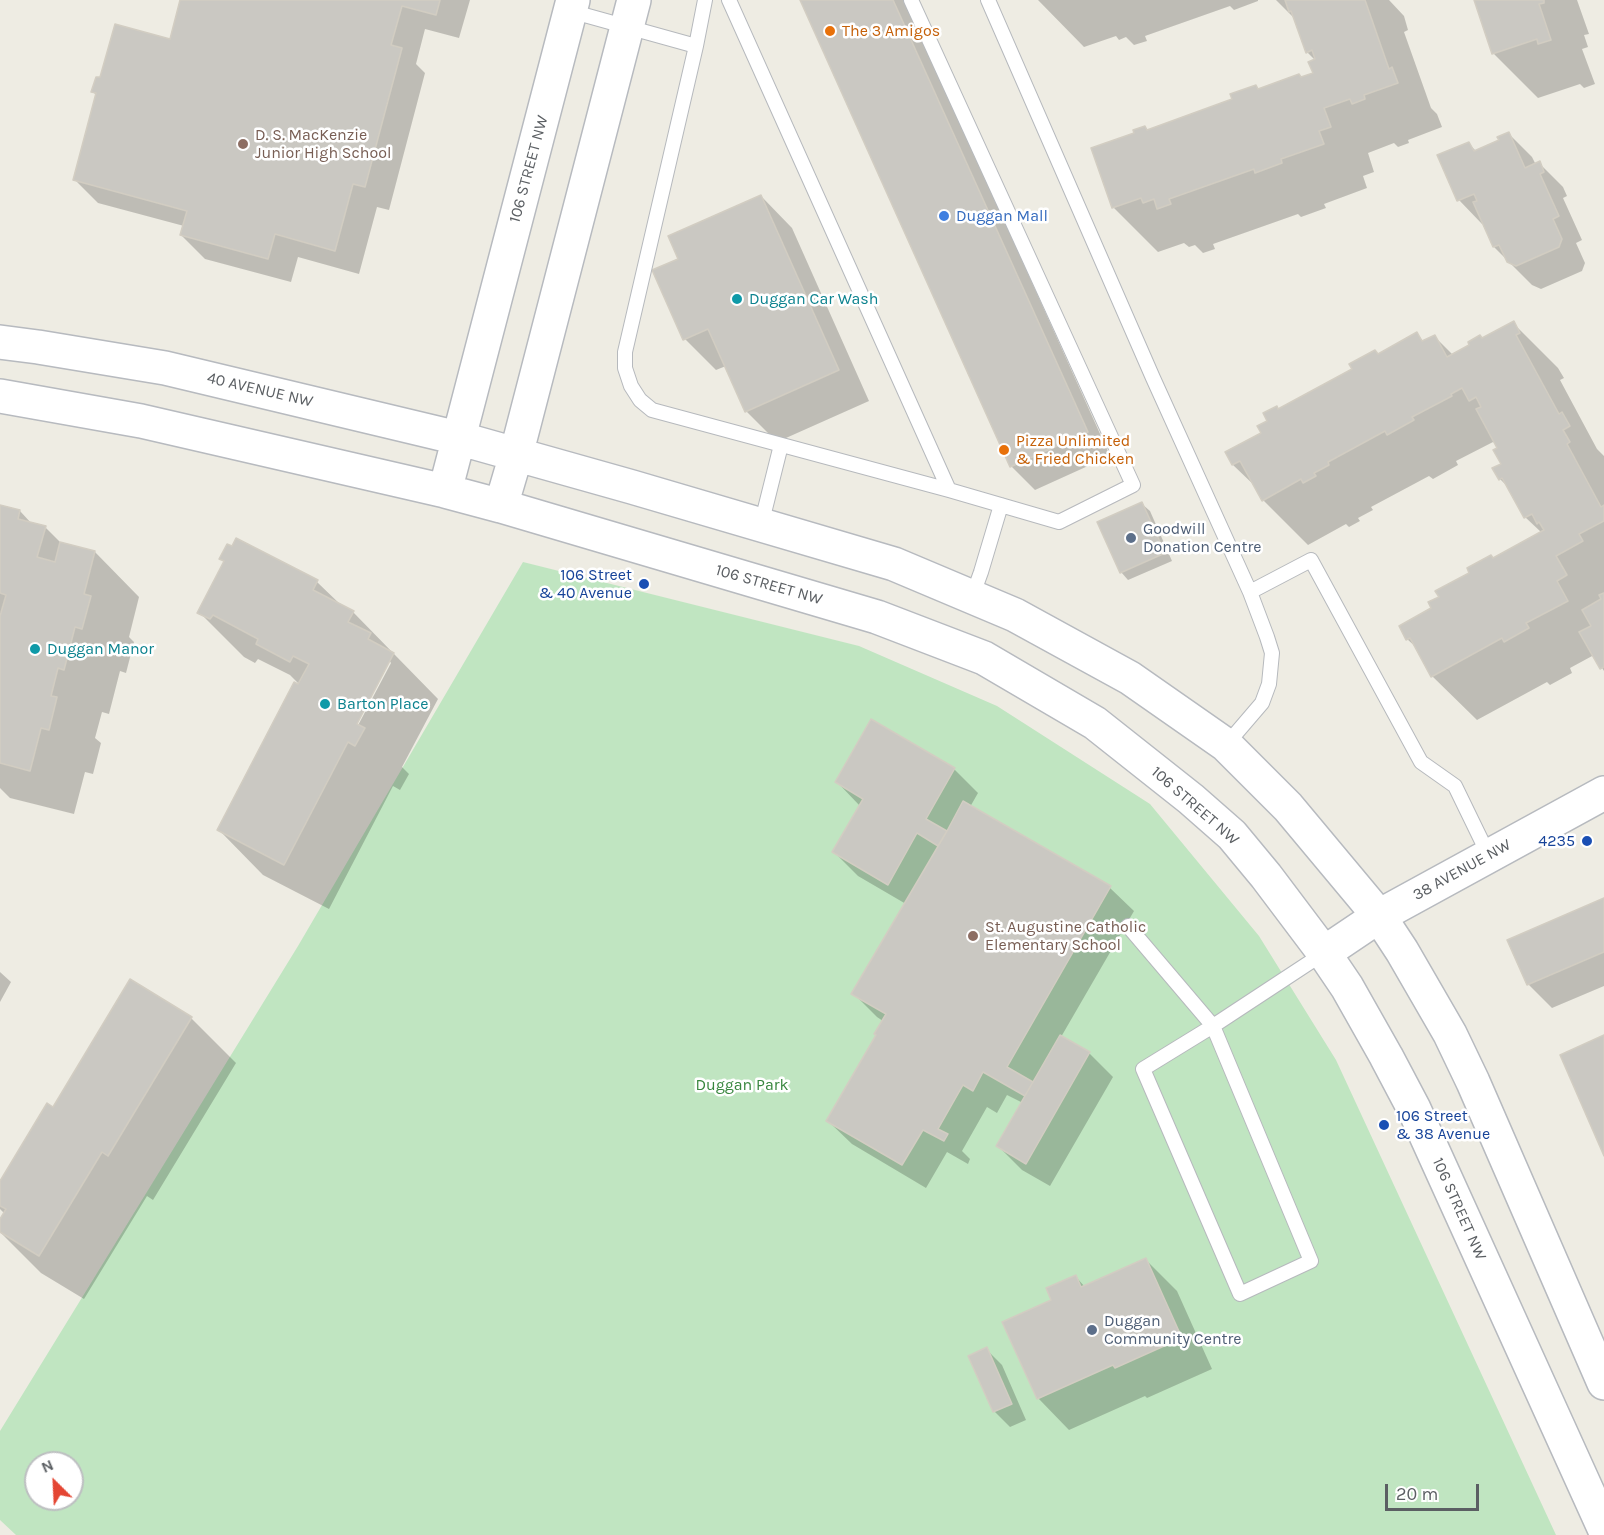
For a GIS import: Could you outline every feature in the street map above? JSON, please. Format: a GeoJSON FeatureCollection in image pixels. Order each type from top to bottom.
{"type":"FeatureCollection","features":[{"type":"Feature","properties":{"kind":"street","name":"106 STREET NW"},"geometry":{"type":"LineString","coordinates":[[571,5],[445,491],[877,617],[984,658],[1095,723],[1191,799],[1232,835],[1266,876],[1324,954],[1360,1008],[1414,1109],[1604,1528]]}},
{"type":"Feature","properties":{"kind":"street"},"geometry":{"type":"LineString","coordinates":[[501,506],[631,14]]}},
{"type":"Feature","properties":{"kind":"street","name":"40 AVENUE NW"},"geometry":{"type":"LineString","coordinates":[[0,342],[38,346],[165,368],[458,438],[516,455]]}},
{"type":"Feature","properties":{"kind":"street"},"geometry":{"type":"LineString","coordinates":[[0,396],[141,421],[445,491]]}},
{"type":"Feature","properties":{"kind":"street"},"geometry":{"type":"LineString","coordinates":[[516,455],[894,564],[1015,615],[1130,678],[1226,745],[1288,807],[1379,916],[1402,951],[1445,1025],[1468,1072],[1604,1383]]}},
{"type":"Feature","properties":{"kind":"street","name":"38 AVENUE NW"},"geometry":{"type":"LineString","coordinates":[[1324,954],[1379,916],[1604,793]]}},
{"type":"Feature","properties":{"kind":"lane"},"geometry":{"type":"LineString","coordinates":[[705,0],[625,352],[625,368],[631,386],[640,400],[652,410],[950,490],[1059,522],[1133,485],[911,0]]}},
{"type":"Feature","properties":{"kind":"lane"},"geometry":{"type":"LineString","coordinates":[[729,0],[950,490]]}},
{"type":"Feature","properties":{"kind":"lane"},"geometry":{"type":"LineString","coordinates":[[988,0],[1148,368],[1250,592],[1272,653],[1269,684],[1262,703],[1226,745]]}},
{"type":"Feature","properties":{"kind":"lane"},"geometry":{"type":"LineString","coordinates":[[571,5],[631,14],[696,46]]}},
{"type":"Feature","properties":{"kind":"lane"},"geometry":{"type":"LineString","coordinates":[[761,525],[781,445]]}},
{"type":"Feature","properties":{"kind":"lane"},"geometry":{"type":"LineString","coordinates":[[972,597],[1001,505]]}},
{"type":"Feature","properties":{"kind":"lane"},"geometry":{"type":"LineString","coordinates":[[1250,592],[1311,560],[1421,762],[1455,786],[1489,856]]}},
{"type":"Feature","properties":{"kind":"lane"},"geometry":{"type":"LineString","coordinates":[[1128,926],[1213,1026],[1311,1261],[1240,1294],[1143,1069],[1213,1026],[1324,954]]}},
{"type":"Feature","properties":{"kind":"green space","name":"Duggan Park"},"geometry":{"type":"Polygon","coordinates":[[[523,562],[859,646],[997,706],[1150,804],[1259,936],[1336,1060],[1556,1535],[16,1535],[0,1520],[0,1431],[298,946],[523,562]]]}},
{"type":"Feature","properties":{"kind":"building"},"geometry":{"type":"Polygon","coordinates":[[[180,0],[440,0],[436,15],[402,6],[391,45],[402,48],[365,187],[353,184],[335,251],[275,234],[268,259],[180,235],[187,211],[73,180],[96,93],[91,92],[96,77],[100,77],[115,24],[170,39],[180,0]]]}},
{"type":"Feature","properties":{"kind":"building","name":"Duggan Mall"},"geometry":{"type":"Polygon","coordinates":[[[800,0],[893,0],[1088,432],[1010,467],[800,0]]]}},
{"type":"Feature","properties":{"kind":"building"},"geometry":{"type":"Polygon","coordinates":[[[1285,0],[1365,0],[1389,69],[1392,67],[1398,83],[1364,95],[1365,99],[1352,104],[1350,99],[1324,108],[1331,127],[1319,131],[1324,144],[1281,159],[1282,163],[1255,173],[1254,169],[1169,199],[1171,204],[1157,209],[1154,199],[1143,203],[1141,198],[1112,208],[1091,148],[1134,133],[1133,130],[1145,126],[1147,130],[1232,99],[1230,94],[1256,85],[1258,89],[1299,74],[1301,77],[1313,73],[1308,62],[1315,59],[1312,50],[1306,53],[1285,0]]]}},
{"type":"Feature","properties":{"kind":"building"},"geometry":{"type":"Polygon","coordinates":[[[1474,0],[1544,0],[1544,3],[1539,4],[1551,40],[1538,44],[1537,39],[1492,54],[1474,0]]]}},
{"type":"Feature","properties":{"kind":"building"},"geometry":{"type":"Polygon","coordinates":[[[1509,132],[1525,168],[1540,161],[1544,172],[1540,174],[1559,216],[1553,219],[1562,239],[1559,247],[1516,266],[1507,262],[1499,245],[1493,247],[1473,202],[1477,201],[1474,194],[1457,201],[1437,155],[1469,142],[1474,151],[1499,140],[1497,137],[1509,132]]]}},
{"type":"Feature","properties":{"kind":"building","name":"Duggan Car Wash"},"geometry":{"type":"Polygon","coordinates":[[[761,195],[839,370],[745,412],[708,329],[683,340],[652,270],[678,259],[668,236],[761,195]]]}},
{"type":"Feature","properties":{"kind":"building"},"geometry":{"type":"Polygon","coordinates":[[[1514,321],[1520,333],[1516,335],[1559,414],[1562,412],[1570,426],[1563,430],[1570,442],[1567,444],[1601,507],[1604,505],[1604,521],[1579,534],[1583,541],[1556,556],[1567,575],[1557,581],[1568,601],[1526,623],[1529,628],[1504,642],[1502,638],[1431,677],[1410,638],[1406,640],[1399,626],[1431,608],[1428,602],[1439,597],[1435,591],[1469,573],[1467,568],[1491,555],[1493,558],[1544,530],[1539,522],[1537,524],[1532,514],[1524,518],[1502,478],[1499,480],[1492,468],[1501,464],[1493,450],[1497,448],[1476,409],[1481,407],[1476,397],[1469,401],[1462,388],[1451,394],[1452,396],[1412,417],[1414,420],[1387,435],[1385,431],[1328,462],[1329,465],[1314,473],[1316,476],[1303,483],[1301,479],[1262,501],[1240,461],[1232,465],[1225,452],[1261,433],[1257,426],[1267,421],[1263,413],[1277,406],[1278,409],[1352,369],[1349,364],[1375,350],[1378,354],[1417,332],[1422,341],[1435,335],[1447,357],[1469,345],[1468,342],[1480,335],[1482,338],[1514,321]]]}},
{"type":"Feature","properties":{"kind":"building","name":"Goodwill Donation Centre"},"geometry":{"type":"Polygon","coordinates":[[[1142,502],[1165,553],[1120,573],[1097,522],[1142,502]]]}},
{"type":"Feature","properties":{"kind":"building","name":"Duggan Manor"},"geometry":{"type":"Polygon","coordinates":[[[0,505],[20,510],[18,519],[46,526],[37,557],[55,562],[60,542],[95,551],[84,594],[91,596],[82,629],[75,627],[64,670],[58,668],[51,696],[57,697],[49,730],[41,728],[30,771],[0,763],[0,616],[6,595],[0,593],[0,505]]]}},
{"type":"Feature","properties":{"kind":"building","name":"Barton Place"},"geometry":{"type":"Polygon","coordinates":[[[236,538],[318,580],[313,590],[354,611],[348,622],[371,633],[368,639],[394,653],[357,724],[365,728],[355,746],[348,742],[284,865],[217,830],[294,682],[298,684],[309,664],[293,656],[290,662],[256,644],[258,639],[213,615],[210,619],[197,613],[224,561],[219,559],[227,544],[232,546],[236,538]]]}},
{"type":"Feature","properties":{"kind":"building"},"geometry":{"type":"Polygon","coordinates":[[[1604,593],[1604,667],[1600,669],[1579,632],[1591,626],[1582,610],[1601,599],[1599,595],[1604,593]]]}},
{"type":"Feature","properties":{"kind":"building"},"geometry":{"type":"Polygon","coordinates":[[[871,719],[955,768],[926,819],[947,831],[938,846],[917,833],[888,885],[832,852],[863,799],[835,782],[871,719]]]}},
{"type":"Feature","properties":{"kind":"building"},"geometry":{"type":"Polygon","coordinates":[[[963,801],[1111,886],[1007,1067],[1033,1082],[1025,1096],[983,1072],[973,1091],[963,1085],[938,1129],[948,1134],[944,1141],[923,1130],[902,1165],[826,1121],[886,1014],[851,994],[963,801]]]}},
{"type":"Feature","properties":{"kind":"building"},"geometry":{"type":"Polygon","coordinates":[[[1604,898],[1604,952],[1527,985],[1507,940],[1604,898]]]}},
{"type":"Feature","properties":{"kind":"building"},"geometry":{"type":"Polygon","coordinates":[[[130,979],[192,1017],[108,1156],[102,1152],[39,1256],[0,1232],[0,1219],[6,1209],[0,1206],[0,1181],[47,1103],[53,1107],[130,979]]]}},
{"type":"Feature","properties":{"kind":"building"},"geometry":{"type":"Polygon","coordinates":[[[1060,1035],[1090,1052],[1026,1164],[996,1146],[1060,1035]]]}},
{"type":"Feature","properties":{"kind":"building"},"geometry":{"type":"Polygon","coordinates":[[[1604,1035],[1604,1156],[1560,1055],[1604,1035]]]}},
{"type":"Feature","properties":{"kind":"building","name":"Duggan Community Centre"},"geometry":{"type":"Polygon","coordinates":[[[1146,1258],[1182,1338],[1115,1368],[1113,1365],[1037,1399],[1002,1322],[1051,1300],[1046,1288],[1076,1275],[1081,1287],[1146,1258]]]}},
{"type":"Feature","properties":{"kind":"building"},"geometry":{"type":"Polygon","coordinates":[[[987,1347],[1012,1404],[993,1412],[968,1356],[987,1347]]]}},
{"type":"Feature","properties":{"kind":"place","name":"The 3 Amigos"},"geometry":{"type":"Point","coordinates":[830,31]}},
{"type":"Feature","properties":{"kind":"place","name":"D. S. MacKenzie Junior High School"},"geometry":{"type":"Point","coordinates":[243,144]}},
{"type":"Feature","properties":{"kind":"place","name":"Duggan Mall"},"geometry":{"type":"Point","coordinates":[944,216]}},
{"type":"Feature","properties":{"kind":"place","name":"Duggan Car Wash"},"geometry":{"type":"Point","coordinates":[737,299]}},
{"type":"Feature","properties":{"kind":"place","name":"Pizza Unlimited & Fried Chicken"},"geometry":{"type":"Point","coordinates":[1004,450]}},
{"type":"Feature","properties":{"kind":"place","name":"Goodwill Donation Centre"},"geometry":{"type":"Point","coordinates":[1131,538]}},
{"type":"Feature","properties":{"kind":"place","name":"106 Street & 40 Avenue"},"geometry":{"type":"Point","coordinates":[644,584]}},
{"type":"Feature","properties":{"kind":"place","name":"Duggan Manor"},"geometry":{"type":"Point","coordinates":[35,649]}},
{"type":"Feature","properties":{"kind":"place","name":"Barton Place"},"geometry":{"type":"Point","coordinates":[325,704]}},
{"type":"Feature","properties":{"kind":"place","name":"4235"},"geometry":{"type":"Point","coordinates":[1587,841]}},
{"type":"Feature","properties":{"kind":"place","name":"St. Augustine Catholic Elementary School"},"geometry":{"type":"Point","coordinates":[973,936]}},
{"type":"Feature","properties":{"kind":"place","name":"106 Street & 38 Avenue"},"geometry":{"type":"Point","coordinates":[1384,1125]}},
{"type":"Feature","properties":{"kind":"place","name":"Duggan Community Centre"},"geometry":{"type":"Point","coordinates":[1092,1330]}}]}
